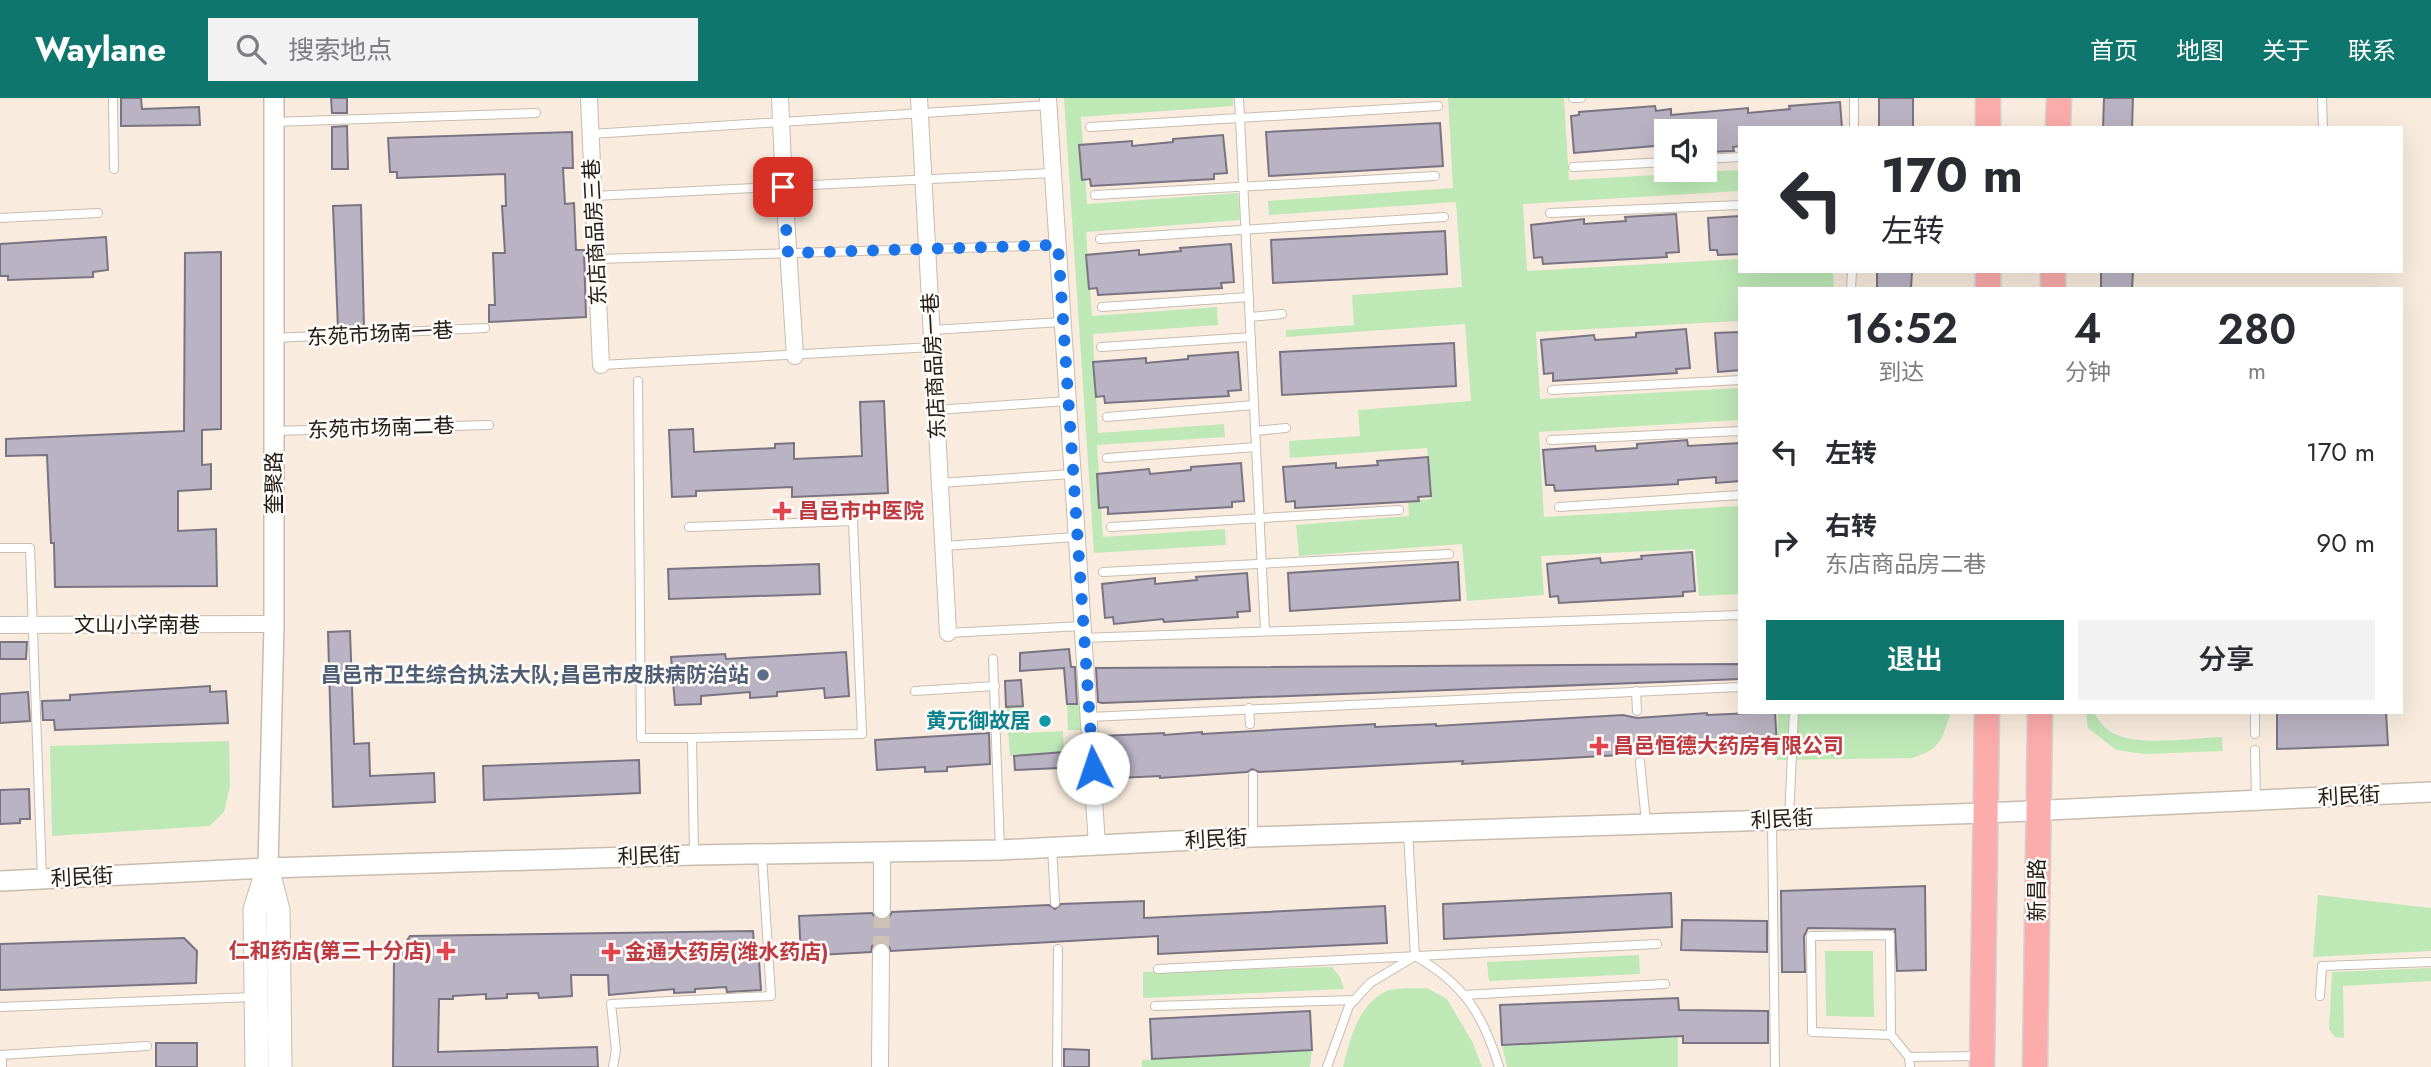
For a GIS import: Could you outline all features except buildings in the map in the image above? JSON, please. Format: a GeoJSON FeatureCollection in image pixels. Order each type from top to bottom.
{"type":"FeatureCollection","features":[{"type":"Feature","properties":{"kind":"main road"},"geometry":{"type":"LineString","coordinates":[[1988,98],[1988,126]]}},
{"type":"Feature","properties":{"kind":"main road"},"geometry":{"type":"LineString","coordinates":[[2058,126],[2059,98]]}},
{"type":"Feature","properties":{"kind":"main road"},"geometry":{"type":"LineString","coordinates":[[1982,1062],[1987,714]]}},
{"type":"Feature","properties":{"kind":"main road","name":"新昌路"},"geometry":{"type":"LineString","coordinates":[[2035,1067],[2040,714]]}},
{"type":"Feature","properties":{"kind":"main road","name":"奎聚路"},"geometry":{"type":"LineString","coordinates":[[257,1067],[255,910],[268,868]]}},
{"type":"Feature","properties":{"kind":"main road","name":"奎聚路"},"geometry":{"type":"LineString","coordinates":[[268,868],[278,910],[280,1067]]}},
{"type":"Feature","properties":{"kind":"street","name":"奎聚路"},"geometry":{"type":"LineString","coordinates":[[268,868],[274,624],[274,98]]}},
{"type":"Feature","properties":{"kind":"street","name":"东店商品房三巷"},"geometry":{"type":"LineString","coordinates":[[589,98],[601,365]]}},
{"type":"Feature","properties":{"kind":"street"},"geometry":{"type":"LineString","coordinates":[[780,98],[783,187],[795,356]]}},
{"type":"Feature","properties":{"kind":"street","name":"东店商品房一巷"},"geometry":{"type":"LineString","coordinates":[[919,98],[948,633]]}},
{"type":"Feature","properties":{"kind":"street"},"geometry":{"type":"LineString","coordinates":[[1049,102],[1097,845]]}},
{"type":"Feature","properties":{"kind":"street","name":"文山小学南巷"},"geometry":{"type":"LineString","coordinates":[[0,625],[274,624]]}},
{"type":"Feature","properties":{"kind":"street","name":"利民街"},"geometry":{"type":"LineString","coordinates":[[0,881],[268,868],[694,855],[1000,850],[1253,837],[1985,813],[2431,792]]}},
{"type":"Feature","properties":{"kind":"street"},"geometry":{"type":"LineString","coordinates":[[881,910],[882,852]]}},
{"type":"Feature","properties":{"kind":"street"},"geometry":{"type":"LineString","coordinates":[[880,1067],[881,952]]}},
{"type":"Feature","properties":{"kind":"lane"},"geometry":{"type":"LineString","coordinates":[[113,98],[114,169]]}},
{"type":"Feature","properties":{"kind":"lane"},"geometry":{"type":"LineString","coordinates":[[1239,98],[1265,631]]}},
{"type":"Feature","properties":{"kind":"lane"},"geometry":{"type":"LineString","coordinates":[[1573,98],[1581,98]]}},
{"type":"Feature","properties":{"kind":"lane"},"geometry":{"type":"LineString","coordinates":[[1854,98],[1854,126]]}},
{"type":"Feature","properties":{"kind":"lane"},"geometry":{"type":"LineString","coordinates":[[2322,98],[2323,126]]}},
{"type":"Feature","properties":{"kind":"lane"},"geometry":{"type":"LineString","coordinates":[[591,134],[920,115],[1049,102]]}},
{"type":"Feature","properties":{"kind":"lane"},"geometry":{"type":"LineString","coordinates":[[1090,127],[1438,106]]}},
{"type":"Feature","properties":{"kind":"lane"},"geometry":{"type":"LineString","coordinates":[[274,122],[536,113]]}},
{"type":"Feature","properties":{"kind":"lane"},"geometry":{"type":"LineString","coordinates":[[1717,158],[1738,157]]}},
{"type":"Feature","properties":{"kind":"lane"},"geometry":{"type":"LineString","coordinates":[[1573,167],[1654,163]]}},
{"type":"Feature","properties":{"kind":"lane"},"geometry":{"type":"LineString","coordinates":[[594,197],[1053,173]]}},
{"type":"Feature","properties":{"kind":"lane"},"geometry":{"type":"LineString","coordinates":[[1095,195],[1435,176]]}},
{"type":"Feature","properties":{"kind":"lane"},"geometry":{"type":"LineString","coordinates":[[1550,213],[1738,205]]}},
{"type":"Feature","properties":{"kind":"lane"},"geometry":{"type":"LineString","coordinates":[[0,218],[98,213]]}},
{"type":"Feature","properties":{"kind":"lane"},"geometry":{"type":"LineString","coordinates":[[1100,239],[1444,217]]}},
{"type":"Feature","properties":{"kind":"lane"},"geometry":{"type":"LineString","coordinates":[[597,259],[1058,245]]}},
{"type":"Feature","properties":{"kind":"lane"},"geometry":{"type":"LineString","coordinates":[[1102,307],[1249,298]]}},
{"type":"Feature","properties":{"kind":"lane"},"geometry":{"type":"LineString","coordinates":[[1250,317],[1282,314]]}},
{"type":"Feature","properties":{"kind":"lane"},"geometry":{"type":"LineString","coordinates":[[932,330],[1062,321]]}},
{"type":"Feature","properties":{"kind":"lane","name":"东苑市场南一巷"},"geometry":{"type":"LineString","coordinates":[[274,338],[485,328]]}},
{"type":"Feature","properties":{"kind":"lane"},"geometry":{"type":"LineString","coordinates":[[1101,347],[1251,337]]}},
{"type":"Feature","properties":{"kind":"lane"},"geometry":{"type":"LineString","coordinates":[[601,365],[933,347]]}},
{"type":"Feature","properties":{"kind":"lane"},"geometry":{"type":"LineString","coordinates":[[1552,390],[1738,380]]}},
{"type":"Feature","properties":{"kind":"lane"},"geometry":{"type":"LineString","coordinates":[[638,381],[641,738],[862,734],[853,520],[689,527]]}},
{"type":"Feature","properties":{"kind":"lane"},"geometry":{"type":"LineString","coordinates":[[936,410],[1068,401]]}},
{"type":"Feature","properties":{"kind":"lane"},"geometry":{"type":"LineString","coordinates":[[1107,417],[1254,405]]}},
{"type":"Feature","properties":{"kind":"lane","name":"东苑市场南二巷"},"geometry":{"type":"LineString","coordinates":[[274,431],[489,425]]}},
{"type":"Feature","properties":{"kind":"lane"},"geometry":{"type":"LineString","coordinates":[[1255,431],[1286,428]]}},
{"type":"Feature","properties":{"kind":"lane"},"geometry":{"type":"LineString","coordinates":[[1551,440],[1738,431]]}},
{"type":"Feature","properties":{"kind":"lane"},"geometry":{"type":"LineString","coordinates":[[1108,458],[1256,447]]}},
{"type":"Feature","properties":{"kind":"lane"},"geometry":{"type":"LineString","coordinates":[[940,483],[1072,474]]}},
{"type":"Feature","properties":{"kind":"lane"},"geometry":{"type":"LineString","coordinates":[[1559,507],[1738,495]]}},
{"type":"Feature","properties":{"kind":"lane"},"geometry":{"type":"LineString","coordinates":[[1111,527],[1399,510]]}},
{"type":"Feature","properties":{"kind":"lane"},"geometry":{"type":"LineString","coordinates":[[944,546],[1076,537]]}},
{"type":"Feature","properties":{"kind":"lane"},"geometry":{"type":"LineString","coordinates":[[0,548],[30,548],[42,879]]}},
{"type":"Feature","properties":{"kind":"lane"},"geometry":{"type":"LineString","coordinates":[[1103,572],[1449,554]]}},
{"type":"Feature","properties":{"kind":"lane"},"geometry":{"type":"LineString","coordinates":[[948,633],[1265,631],[1738,615]]}},
{"type":"Feature","properties":{"kind":"lane"},"geometry":{"type":"LineString","coordinates":[[993,659],[1000,850]]}},
{"type":"Feature","properties":{"kind":"lane"},"geometry":{"type":"LineString","coordinates":[[915,691],[995,686]]}},
{"type":"Feature","properties":{"kind":"lane"},"geometry":{"type":"LineString","coordinates":[[1090,717],[1738,687]]}},
{"type":"Feature","properties":{"kind":"lane"},"geometry":{"type":"LineString","coordinates":[[1636,691],[1637,711]]}},
{"type":"Feature","properties":{"kind":"lane"},"geometry":{"type":"LineString","coordinates":[[1249,708],[1250,724]]}},
{"type":"Feature","properties":{"kind":"lane"},"geometry":{"type":"LineString","coordinates":[[1775,1067],[1781,819],[1794,714]]}},
{"type":"Feature","properties":{"kind":"lane"},"geometry":{"type":"LineString","coordinates":[[2255,714],[2255,734]]}},
{"type":"Feature","properties":{"kind":"lane"},"geometry":{"type":"LineString","coordinates":[[692,738],[694,855]]}},
{"type":"Feature","properties":{"kind":"lane"},"geometry":{"type":"LineString","coordinates":[[2255,750],[2256,800]]}},
{"type":"Feature","properties":{"kind":"lane"},"geometry":{"type":"LineString","coordinates":[[1640,762],[1646,825]]}},
{"type":"Feature","properties":{"kind":"lane"},"geometry":{"type":"LineString","coordinates":[[1253,775],[1253,837]]}},
{"type":"Feature","properties":{"kind":"lane"},"geometry":{"type":"LineString","coordinates":[[1408,832],[1415,956]]}},
{"type":"Feature","properties":{"kind":"lane"},"geometry":{"type":"LineString","coordinates":[[1052,847],[1055,903]]}},
{"type":"Feature","properties":{"kind":"lane"},"geometry":{"type":"LineString","coordinates":[[613,1067],[616,1050],[611,1004],[771,996],[762,855]]}},
{"type":"Feature","properties":{"kind":"lane"},"geometry":{"type":"LineString","coordinates":[[1891,1034],[1812,1032],[1811,936],[1890,935],[1891,1034],[1909,1056],[1910,1067]]}},
{"type":"Feature","properties":{"kind":"lane"},"geometry":{"type":"LineString","coordinates":[[1158,969],[1657,944]]}},
{"type":"Feature","properties":{"kind":"lane"},"geometry":{"type":"LineString","coordinates":[[1057,1067],[1058,949]]}},
{"type":"Feature","properties":{"kind":"lane"},"geometry":{"type":"LineString","coordinates":[[1415,956],[1440,970],[1464,995],[1485,1029],[1499,1067]]}},
{"type":"Feature","properties":{"kind":"lane"},"geometry":{"type":"LineString","coordinates":[[1327,1067],[1349,1006],[1370,982],[1415,956]]}},
{"type":"Feature","properties":{"kind":"lane"},"geometry":{"type":"LineString","coordinates":[[2320,996],[2322,966],[2431,962]]}},
{"type":"Feature","properties":{"kind":"lane"},"geometry":{"type":"LineString","coordinates":[[1464,995],[1665,984]]}},
{"type":"Feature","properties":{"kind":"lane"},"geometry":{"type":"LineString","coordinates":[[0,1007],[257,997]]}},
{"type":"Feature","properties":{"kind":"lane"},"geometry":{"type":"LineString","coordinates":[[1155,1006],[1354,1000]]}},
{"type":"Feature","properties":{"kind":"lane"},"geometry":{"type":"LineString","coordinates":[[2,1067],[1,1055],[148,1046]]}},
{"type":"Feature","properties":{"kind":"lane"},"geometry":{"type":"LineString","coordinates":[[1909,1056],[1982,1062]]}},
{"type":"Feature","properties":{"kind":"green space"},"geometry":{"type":"Polygon","coordinates":[[[1064,98],[1233,98],[1233,106],[1081,117],[1087,204],[1238,193],[1240,220],[1086,232],[1092,316],[1217,307],[1218,325],[1093,334],[1098,433],[1224,424],[1225,437],[1097,445],[1103,537],[1225,529],[1226,545],[1094,553],[1064,98]]]}},
{"type":"Feature","properties":{"kind":"green space"},"geometry":{"type":"Polygon","coordinates":[[[1448,98],[1564,98],[1569,180],[1654,175],[1654,182],[1717,182],[1717,171],[1738,170],[1738,191],[1523,204],[1527,271],[1738,259],[1738,273],[1833,273],[1834,287],[1738,287],[1738,321],[1536,332],[1540,399],[1738,388],[1738,420],[1539,432],[1544,517],[1738,506],[1738,594],[1699,596],[1695,549],[1541,556],[1544,595],[1467,601],[1462,544],[1299,556],[1296,525],[1409,516],[1408,501],[1431,499],[1427,448],[1290,458],[1289,441],[1360,436],[1358,410],[1471,401],[1465,324],[1286,337],[1286,330],[1354,325],[1352,295],[1462,287],[1456,202],[1269,215],[1268,201],[1453,188],[1448,98]]]}},
{"type":"Feature","properties":{"kind":"green space"},"geometry":{"type":"Polygon","coordinates":[[[1082,703],[1084,730],[1068,730],[1067,704],[1082,703]]]}},
{"type":"Feature","properties":{"kind":"green space"},"geometry":{"type":"Polygon","coordinates":[[[1023,706],[1025,733],[1063,731],[1064,752],[1010,756],[1006,707],[1023,706]]]}},
{"type":"Feature","properties":{"kind":"green space"},"geometry":{"type":"Polygon","coordinates":[[[1778,714],[1950,714],[1935,747],[1912,758],[1777,760],[1778,714]]]}},
{"type":"Feature","properties":{"kind":"green space"},"geometry":{"type":"Polygon","coordinates":[[[2086,714],[2095,714],[2109,731],[2117,735],[2155,741],[2222,737],[2223,751],[2145,754],[2116,750],[2088,728],[2086,714]]]}},
{"type":"Feature","properties":{"kind":"green space"},"geometry":{"type":"Polygon","coordinates":[[[229,741],[230,786],[224,812],[210,826],[52,836],[50,746],[229,741]]]}},
{"type":"Feature","properties":{"kind":"green space"},"geometry":{"type":"Polygon","coordinates":[[[2318,895],[2431,908],[2431,951],[2313,957],[2318,895]]]}},
{"type":"Feature","properties":{"kind":"green space"},"geometry":{"type":"Polygon","coordinates":[[[1825,951],[1873,951],[1874,1017],[1826,1016],[1825,951]]]}},
{"type":"Feature","properties":{"kind":"green space"},"geometry":{"type":"Polygon","coordinates":[[[1639,955],[1640,974],[1489,981],[1487,962],[1639,955]]]}},
{"type":"Feature","properties":{"kind":"green space"},"geometry":{"type":"Polygon","coordinates":[[[1332,967],[1340,977],[1344,989],[1143,998],[1143,972],[1332,967]]]}},
{"type":"Feature","properties":{"kind":"green space"},"geometry":{"type":"Polygon","coordinates":[[[2431,968],[2431,981],[2343,986],[2344,1038],[2335,1037],[2329,1029],[2332,972],[2431,968]]]}},
{"type":"Feature","properties":{"kind":"green space"},"geometry":{"type":"Polygon","coordinates":[[[1427,988],[1447,999],[1473,1043],[1482,1067],[1343,1067],[1357,1023],[1369,1004],[1387,991],[1427,988]]]}},
{"type":"Feature","properties":{"kind":"green space"},"geometry":{"type":"Polygon","coordinates":[[[1678,1037],[1678,1067],[1507,1067],[1502,1045],[1678,1037]]]}},
{"type":"Feature","properties":{"kind":"green space"},"geometry":{"type":"Polygon","coordinates":[[[1312,1050],[1310,1067],[1142,1067],[1142,1060],[1312,1050]]]}},
{"type":"Feature","properties":{"kind":"tunnel"},"geometry":{"type":"LineString","coordinates":[[881,952],[882,910]]}},
{"type":"Feature","properties":{"kind":"place","name":"昌邑市中医院"},"geometry":{"type":"Point","coordinates":[782,511]}},
{"type":"Feature","properties":{"kind":"place","name":"昌邑市卫生综合执法大队;昌邑市皮肤病防治站"},"geometry":{"type":"Point","coordinates":[763,675]}},
{"type":"Feature","properties":{"kind":"place","name":"黄元御故居"},"geometry":{"type":"Point","coordinates":[1045,721]}},
{"type":"Feature","properties":{"kind":"place","name":"昌邑恒德大药房有限公司"},"geometry":{"type":"Point","coordinates":[1599,746]}},
{"type":"Feature","properties":{"kind":"place","name":"仁和药店(第三十分店)"},"geometry":{"type":"Point","coordinates":[446,951]}},
{"type":"Feature","properties":{"kind":"place","name":"金通大药房(潍水药店)"},"geometry":{"type":"Point","coordinates":[611,952]}},
{"type":"Feature","properties":{"kind":"route"},"geometry":{"type":"LineString","coordinates":[[783,187],[788,253],[1058,245],[1082,638],[1093,768]]}}]}
